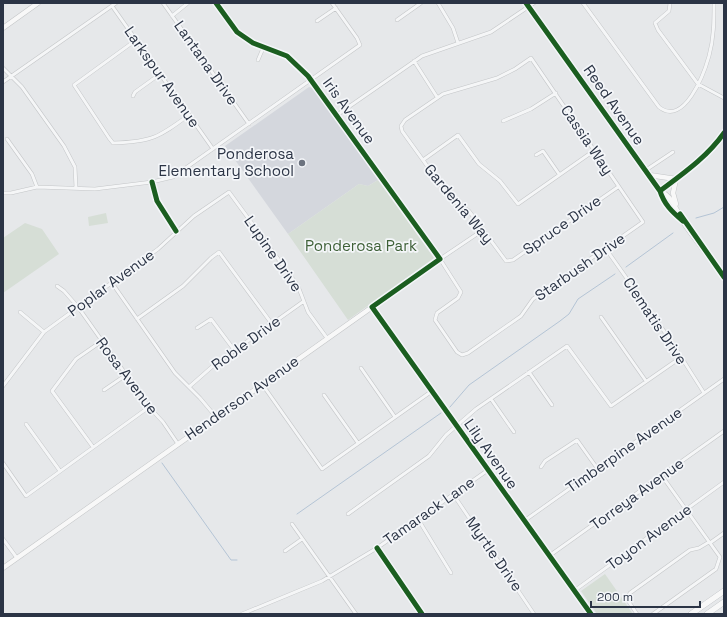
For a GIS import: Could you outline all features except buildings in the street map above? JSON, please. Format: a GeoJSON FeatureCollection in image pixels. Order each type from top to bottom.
{"type":"FeatureCollection","features":[{"type":"Feature","properties":{"kind":"highway"},"geometry":{"type":"LineString","coordinates":[[691,614],[724,591]]}},
{"type":"Feature","properties":{"kind":"highway"},"geometry":{"type":"LineString","coordinates":[[707,614],[724,602]]}},
{"type":"Feature","properties":{"kind":"street"},"geometry":{"type":"LineString","coordinates":[[3,28],[38,3]]}},
{"type":"Feature","properties":{"kind":"street"},"geometry":{"type":"LineString","coordinates":[[3,82],[10,75],[116,3]]}},
{"type":"Feature","properties":{"kind":"street","name":"Lantana Drive"},"geometry":{"type":"LineString","coordinates":[[163,3],[249,124]]}},
{"type":"Feature","properties":{"kind":"street"},"geometry":{"type":"LineString","coordinates":[[172,16],[188,3]]}},
{"type":"Feature","properties":{"kind":"street","name":"Iris Avenue"},"geometry":{"type":"LineString","coordinates":[[216,3],[237,32],[252,43],[264,46],[287,56],[311,79],[460,287],[461,293]]}},
{"type":"Feature","properties":{"kind":"street"},"geometry":{"type":"LineString","coordinates":[[3,193],[11,193],[37,187],[95,189],[152,182],[173,177],[360,45],[357,38],[332,3]]}},
{"type":"Feature","properties":{"kind":"street"},"geometry":{"type":"LineString","coordinates":[[397,20],[421,3]]}},
{"type":"Feature","properties":{"kind":"street"},"geometry":{"type":"LineString","coordinates":[[438,3],[454,28],[458,44]]}},
{"type":"Feature","properties":{"kind":"street"},"geometry":{"type":"LineString","coordinates":[[337,115],[414,61],[431,52],[491,32],[527,5],[534,3]]}},
{"type":"Feature","properties":{"kind":"street"},"geometry":{"type":"LineString","coordinates":[[583,3],[659,107],[666,112],[673,112],[683,107],[698,84],[709,56],[714,25],[714,3]]}},
{"type":"Feature","properties":{"kind":"street"},"geometry":{"type":"LineString","coordinates":[[670,3],[669,11],[655,23],[658,30],[698,84],[724,98]]}},
{"type":"Feature","properties":{"kind":"street","name":"Reed Avenue"},"geometry":{"type":"LineString","coordinates":[[527,5],[646,170],[660,190],[662,198],[672,212],[682,221],[724,277]]}},
{"type":"Feature","properties":{"kind":"street","name":"Larkspur Avenue"},"geometry":{"type":"LineString","coordinates":[[112,6],[213,149]]}},
{"type":"Feature","properties":{"kind":"street"},"geometry":{"type":"LineString","coordinates":[[318,21],[336,8]]}},
{"type":"Feature","properties":{"kind":"street"},"geometry":{"type":"LineString","coordinates":[[136,40],[74,85],[113,143],[156,138],[189,115]]}},
{"type":"Feature","properties":{"kind":"street"},"geometry":{"type":"LineString","coordinates":[[258,60],[264,46]]}},
{"type":"Feature","properties":{"kind":"street","name":"Cassia Way"},"geometry":{"type":"LineString","coordinates":[[438,97],[449,91],[497,78],[515,69],[531,58],[643,222]]}},
{"type":"Feature","properties":{"kind":"street"},"geometry":{"type":"LineString","coordinates":[[414,61],[438,97]]}},
{"type":"Feature","properties":{"kind":"street"},"geometry":{"type":"LineString","coordinates":[[3,68],[22,87],[70,155],[75,167],[76,188]]}},
{"type":"Feature","properties":{"kind":"street"},"geometry":{"type":"LineString","coordinates":[[132,96],[135,92],[160,74]]}},
{"type":"Feature","properties":{"kind":"street"},"geometry":{"type":"LineString","coordinates":[[503,121],[531,109],[556,93]]}},
{"type":"Feature","properties":{"kind":"street","name":"Gardenia Way"},"geometry":{"type":"LineString","coordinates":[[438,97],[405,120],[402,126],[402,131],[451,199],[469,211],[506,261]]}},
{"type":"Feature","properties":{"kind":"street"},"geometry":{"type":"LineString","coordinates":[[660,190],[697,163],[714,146],[724,133]]}},
{"type":"Feature","properties":{"kind":"street"},"geometry":{"type":"LineString","coordinates":[[423,160],[458,135],[479,164],[500,181],[518,204],[595,150]]}},
{"type":"Feature","properties":{"kind":"street"},"geometry":{"type":"LineString","coordinates":[[7,139],[32,174],[37,187]]}},
{"type":"Feature","properties":{"kind":"street"},"geometry":{"type":"LineString","coordinates":[[536,155],[543,151],[559,174]]}},
{"type":"Feature","properties":{"kind":"street"},"geometry":{"type":"LineString","coordinates":[[646,170],[673,152]]}},
{"type":"Feature","properties":{"kind":"street"},"geometry":{"type":"LineString","coordinates":[[649,175],[676,178]]}},
{"type":"Feature","properties":{"kind":"street"},"geometry":{"type":"LineString","coordinates":[[676,178],[672,193],[677,208]]}},
{"type":"Feature","properties":{"kind":"street"},"geometry":{"type":"LineString","coordinates":[[152,182],[157,202],[176,231]]}},
{"type":"Feature","properties":{"kind":"street","name":"Spruce Drive"},"geometry":{"type":"LineString","coordinates":[[506,261],[513,260],[618,187]]}},
{"type":"Feature","properties":{"kind":"street","name":"Reed Avenue"},"geometry":{"type":"LineString","coordinates":[[660,190],[667,194],[677,208],[682,221]]}},
{"type":"Feature","properties":{"kind":"street","name":"Poplar Avenue"},"geometry":{"type":"LineString","coordinates":[[4,383],[44,332],[158,249],[194,216],[229,192]]}},
{"type":"Feature","properties":{"kind":"street","name":"Lupine Drive"},"geometry":{"type":"LineString","coordinates":[[229,192],[298,286],[308,312],[327,338]]}},
{"type":"Feature","properties":{"kind":"street","name":"Starbush Drive"},"geometry":{"type":"LineString","coordinates":[[461,293],[458,298],[437,313],[435,320],[457,352],[462,355],[468,353],[521,316],[532,299],[643,222]]}},
{"type":"Feature","properties":{"kind":"street","name":"Henderson Avenue"},"geometry":{"type":"LineString","coordinates":[[3,568],[482,230]]}},
{"type":"Feature","properties":{"kind":"street","name":"Clematis Drive"},"geometry":{"type":"LineString","coordinates":[[606,249],[671,341],[680,358],[704,393]]}},
{"type":"Feature","properties":{"kind":"street"},"geometry":{"type":"LineString","coordinates":[[137,319],[183,286],[219,252],[272,324]]}},
{"type":"Feature","properties":{"kind":"street"},"geometry":{"type":"LineString","coordinates":[[112,283],[175,373],[190,387],[216,417]]}},
{"type":"Feature","properties":{"kind":"street","name":"Rosa Avenue"},"geometry":{"type":"LineString","coordinates":[[57,286],[64,291],[78,307],[149,407],[163,422],[178,444]]}},
{"type":"Feature","properties":{"kind":"street","name":"Roble Drive"},"geometry":{"type":"LineString","coordinates":[[190,387],[214,365],[304,301]]}},
{"type":"Feature","properties":{"kind":"street","name":"Lily Avenue"},"geometry":{"type":"LineString","coordinates":[[372,307],[590,614]]}},
{"type":"Feature","properties":{"kind":"street"},"geometry":{"type":"LineString","coordinates":[[20,312],[44,332]]}},
{"type":"Feature","properties":{"kind":"street"},"geometry":{"type":"LineString","coordinates":[[601,317],[646,381]]}},
{"type":"Feature","properties":{"kind":"street"},"geometry":{"type":"LineString","coordinates":[[197,328],[211,318],[235,351]]}},
{"type":"Feature","properties":{"kind":"street"},"geometry":{"type":"LineString","coordinates":[[93,447],[52,391],[76,359],[102,341]]}},
{"type":"Feature","properties":{"kind":"street"},"geometry":{"type":"LineString","coordinates":[[348,514],[429,456],[446,435],[491,399],[567,346],[611,406],[680,358]]}},
{"type":"Feature","properties":{"kind":"street"},"geometry":{"type":"LineString","coordinates":[[361,368],[395,417]]}},
{"type":"Feature","properties":{"kind":"street"},"geometry":{"type":"LineString","coordinates":[[529,372],[552,405]]}},
{"type":"Feature","properties":{"kind":"street"},"geometry":{"type":"LineString","coordinates":[[104,390],[126,375]]}},
{"type":"Feature","properties":{"kind":"street","name":"Timberpine Avenue"},"geometry":{"type":"LineString","coordinates":[[524,521],[724,379]]}},
{"type":"Feature","properties":{"kind":"street"},"geometry":{"type":"LineString","coordinates":[[262,384],[322,469],[432,391]]}},
{"type":"Feature","properties":{"kind":"street"},"geometry":{"type":"LineString","coordinates":[[324,395],[358,443]]}},
{"type":"Feature","properties":{"kind":"street"},"geometry":{"type":"LineString","coordinates":[[491,399],[514,432]]}},
{"type":"Feature","properties":{"kind":"street"},"geometry":{"type":"LineString","coordinates":[[3,463],[26,496],[149,407]]}},
{"type":"Feature","properties":{"kind":"street"},"geometry":{"type":"LineString","coordinates":[[26,424],[60,471]]}},
{"type":"Feature","properties":{"kind":"street","name":"Torreya Avenue"},"geometry":{"type":"LineString","coordinates":[[549,556],[724,431]]}},
{"type":"Feature","properties":{"kind":"street"},"geometry":{"type":"LineString","coordinates":[[540,466],[577,440],[597,468]]}},
{"type":"Feature","properties":{"kind":"street","name":"Tamarack Lane"},"geometry":{"type":"LineString","coordinates":[[242,614],[329,577],[377,548],[488,470]]}},
{"type":"Feature","properties":{"kind":"street"},"geometry":{"type":"LineString","coordinates":[[653,614],[716,569],[720,556],[662,476]]}},
{"type":"Feature","properties":{"kind":"street","name":"Toyon Avenue"},"geometry":{"type":"LineString","coordinates":[[574,591],[724,482]]}},
{"type":"Feature","properties":{"kind":"street","name":"Myrtle Drive"},"geometry":{"type":"LineString","coordinates":[[453,494],[534,614]]}},
{"type":"Feature","properties":{"kind":"street"},"geometry":{"type":"LineString","coordinates":[[418,519],[451,573]]}},
{"type":"Feature","properties":{"kind":"street"},"geometry":{"type":"LineString","coordinates":[[292,524],[356,614]]}},
{"type":"Feature","properties":{"kind":"street"},"geometry":{"type":"LineString","coordinates":[[637,614],[627,599],[630,593],[690,550],[700,548],[724,533]]}},
{"type":"Feature","properties":{"kind":"street"},"geometry":{"type":"LineString","coordinates":[[3,538],[17,558]]}},
{"type":"Feature","properties":{"kind":"street"},"geometry":{"type":"LineString","coordinates":[[285,552],[302,540]]}},
{"type":"Feature","properties":{"kind":"street"},"geometry":{"type":"LineString","coordinates":[[377,548],[422,614]]}},
{"type":"Feature","properties":{"kind":"shaded area","name":"Ponderosa Elementary School"},"geometry":{"type":"Polygon","coordinates":[[[309,87],[313,88],[378,180],[368,186],[359,184],[288,234],[225,146],[309,87]]]}},
{"type":"Feature","properties":{"kind":"green space","name":"Ponderosa Park"},"geometry":{"type":"Polygon","coordinates":[[[378,180],[434,258],[348,320],[288,234],[359,184],[368,186],[378,180]]]}},
{"type":"Feature","properties":{"kind":"green space"},"geometry":{"type":"Polygon","coordinates":[[[106,213],[108,223],[89,226],[88,217],[106,213]]]}},
{"type":"Feature","properties":{"kind":"green space"},"geometry":{"type":"Polygon","coordinates":[[[25,223],[42,229],[59,254],[3,293],[3,238],[25,223]]]}},
{"type":"Feature","properties":{"kind":"green space"},"geometry":{"type":"Polygon","coordinates":[[[605,574],[633,614],[597,614],[581,591],[605,574]]]}},
{"type":"Feature","properties":{"kind":"waterway"},"geometry":{"type":"LineString","coordinates":[[696,218],[714,213],[724,207]]}},
{"type":"Feature","properties":{"kind":"waterway"},"geometry":{"type":"LineString","coordinates":[[626,267],[673,233]]}},
{"type":"Feature","properties":{"kind":"waterway"},"geometry":{"type":"LineString","coordinates":[[450,407],[469,385],[560,321],[569,314],[578,299],[615,274]]}},
{"type":"Feature","properties":{"kind":"waterway"},"geometry":{"type":"LineString","coordinates":[[297,514],[441,413]]}},
{"type":"Feature","properties":{"kind":"waterway"},"geometry":{"type":"LineString","coordinates":[[162,463],[231,560],[237,560]]}},
{"type":"Feature","properties":{"kind":"cycle path"},"geometry":{"type":"LineString","coordinates":[[216,3],[237,32],[253,43],[287,56],[308,76],[440,259],[372,307],[591,614]]}},
{"type":"Feature","properties":{"kind":"cycle path"},"geometry":{"type":"LineString","coordinates":[[526,3],[660,191],[666,204],[683,221]]}},
{"type":"Feature","properties":{"kind":"cycle path"},"geometry":{"type":"LineString","coordinates":[[660,191],[703,157],[724,133]]}},
{"type":"Feature","properties":{"kind":"cycle path"},"geometry":{"type":"LineString","coordinates":[[152,182],[157,201],[176,231]]}},
{"type":"Feature","properties":{"kind":"cycle path"},"geometry":{"type":"LineString","coordinates":[[680,214],[724,277]]}},
{"type":"Feature","properties":{"kind":"cycle path"},"geometry":{"type":"LineString","coordinates":[[377,548],[422,614]]}},
{"type":"Feature","properties":{"kind":"place","name":"Ponderosa Elementary School"},"geometry":{"type":"Point","coordinates":[302,163]}}]}
